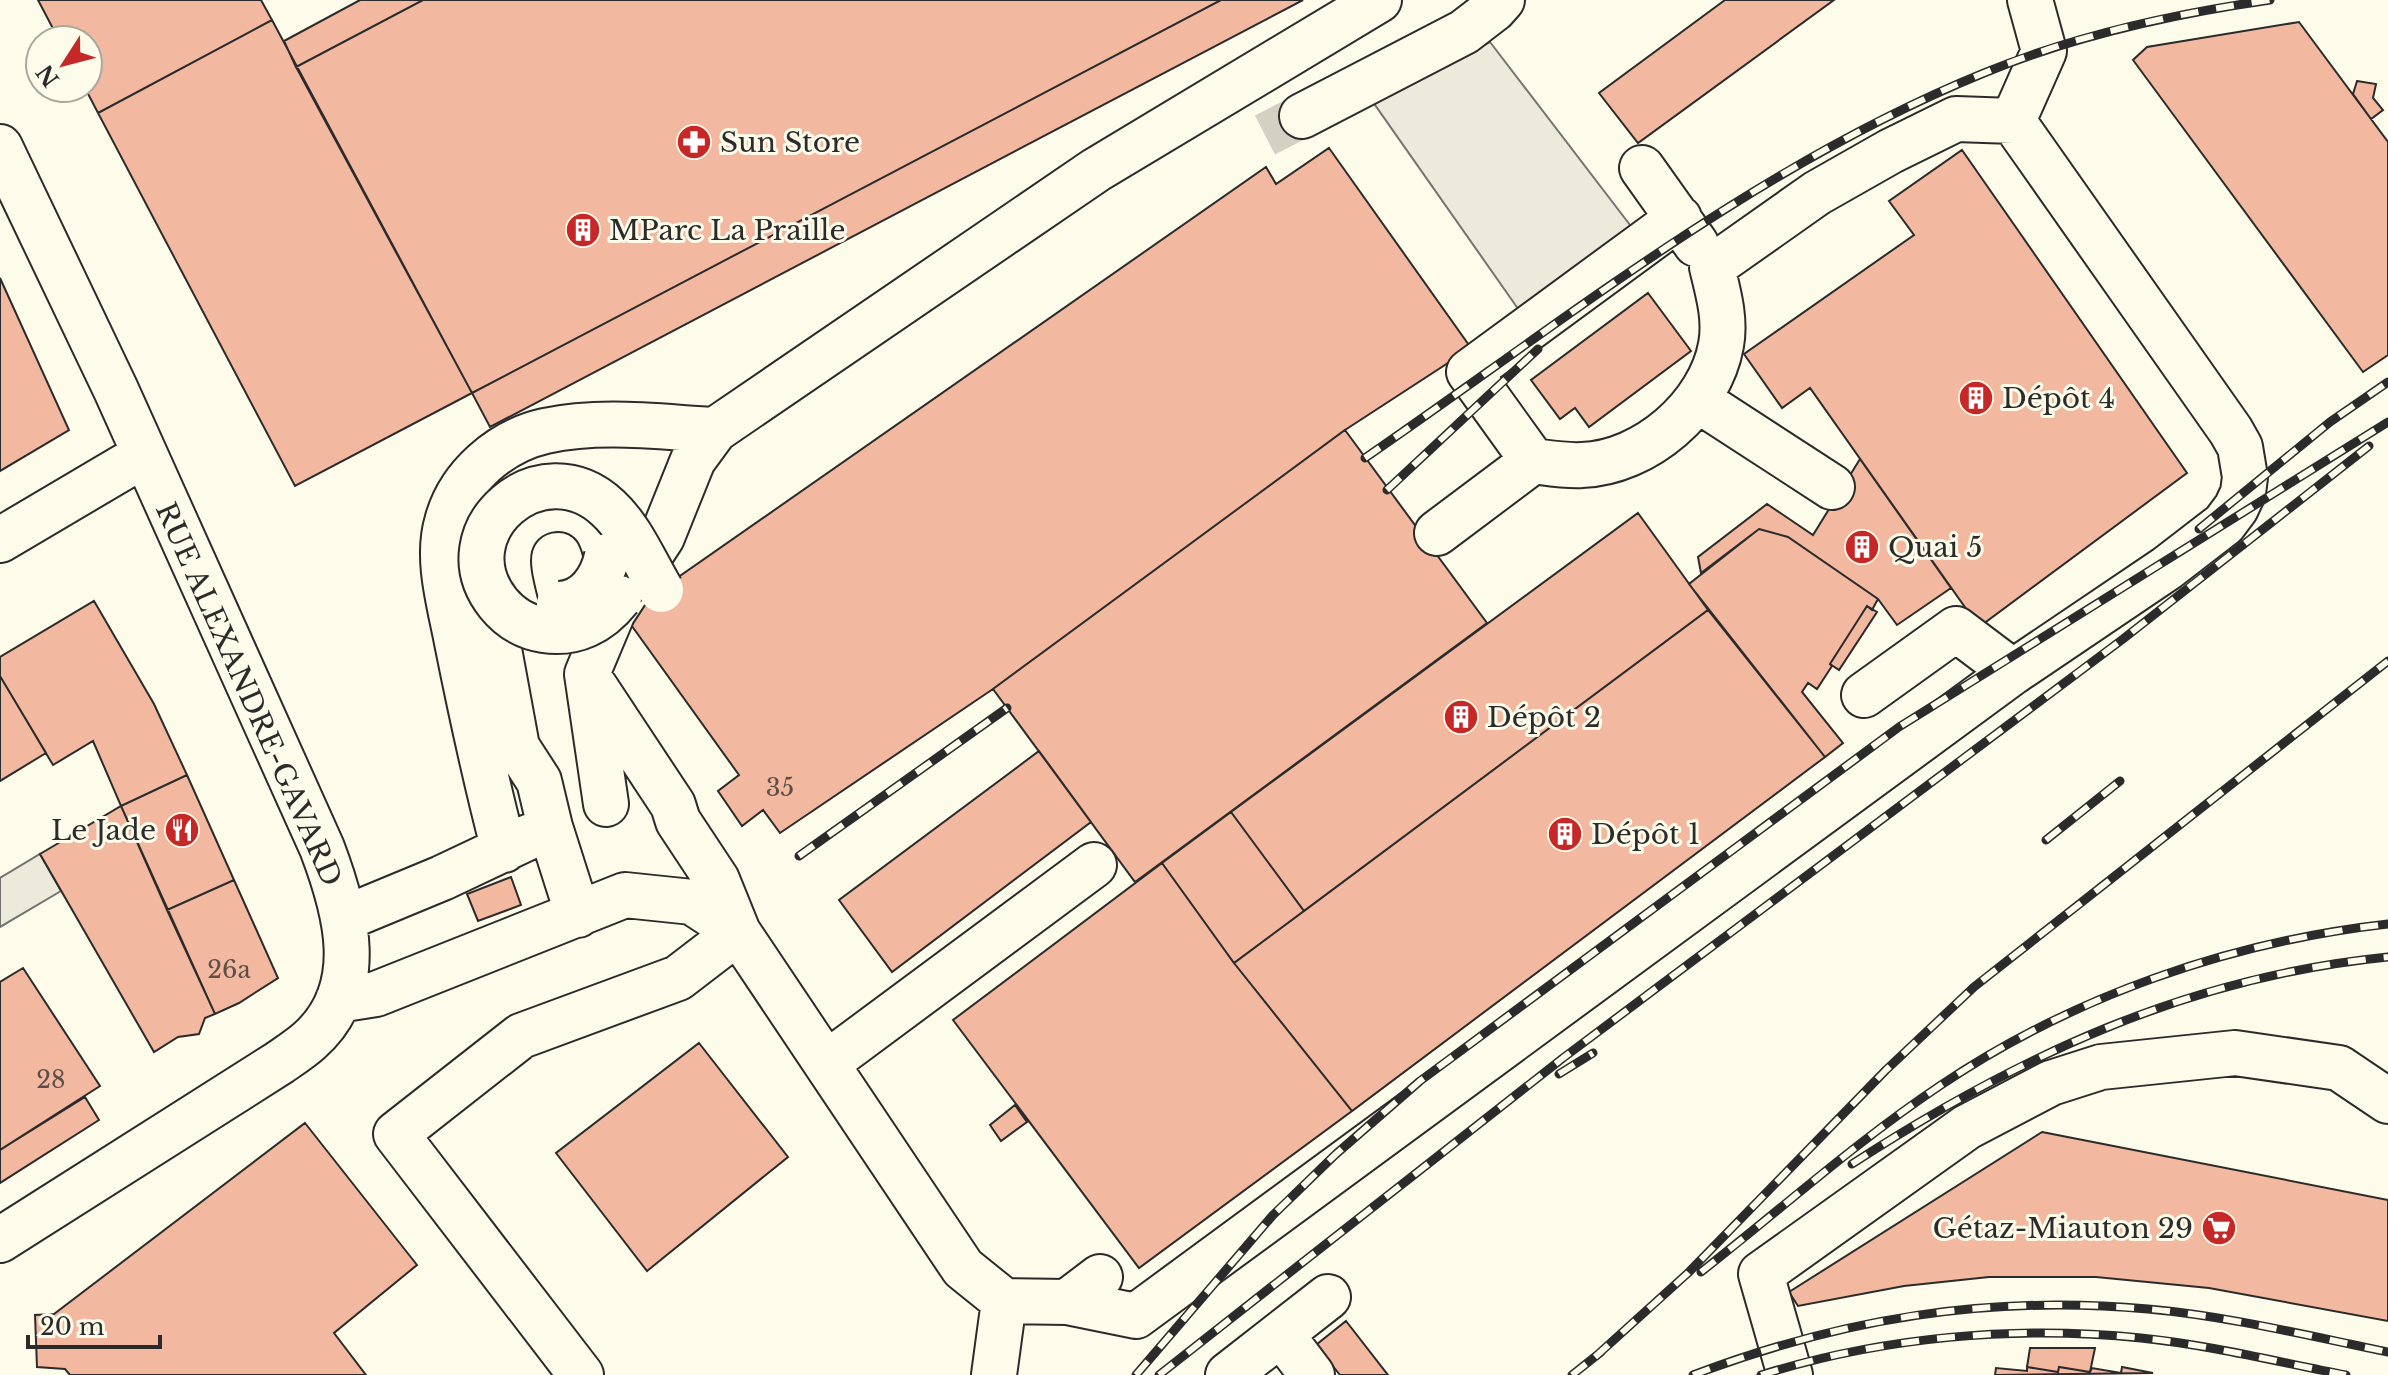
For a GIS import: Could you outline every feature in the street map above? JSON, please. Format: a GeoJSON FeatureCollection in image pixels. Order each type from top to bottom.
{"type":"FeatureCollection","features":[{"type":"Feature","properties":{"kind":"street"},"geometry":{"type":"LineString","coordinates":[[606,804],[587,674],[613,612],[662,537],[693,460],[715,430],[1096,170],[1379,0]]}},
{"type":"Feature","properties":{"kind":"street"},"geometry":{"type":"LineString","coordinates":[[1302,116],[1464,32],[1502,0]]}},
{"type":"Feature","properties":{"kind":"street"},"geometry":{"type":"LineString","coordinates":[[2013,121],[2044,51],[2030,0]]}},
{"type":"Feature","properties":{"kind":"street"},"geometry":{"type":"LineString","coordinates":[[1712,267],[1817,193],[1904,144],[1956,119],[2013,121]]}},
{"type":"Feature","properties":{"kind":"street"},"geometry":{"type":"LineString","coordinates":[[587,674],[673,805],[678,821],[717,880],[738,932],[963,1268],[1004,1301],[1084,1289],[1136,1316],[2013,672],[2167,568],[2224,524],[2236,508],[2243,493],[2245,477],[2240,447],[2231,431],[2013,121]]}},
{"type":"Feature","properties":{"kind":"street","name":"RUE ALEXANDRE-GAVARD"},"geometry":{"type":"LineString","coordinates":[[0,147],[116,390],[322,848],[335,882],[349,956],[338,1000],[310,1041],[0,1240]]}},
{"type":"Feature","properties":{"kind":"street"},"geometry":{"type":"LineString","coordinates":[[1437,533],[1533,461],[1582,466],[1632,453],[1656,438],[1698,400],[1713,376],[1722,344],[1722,308],[1712,267],[1642,168]]}},
{"type":"Feature","properties":{"kind":"street"},"geometry":{"type":"LineString","coordinates":[[1533,461],[1469,372],[1679,218]]}},
{"type":"Feature","properties":{"kind":"street"},"geometry":{"type":"LineString","coordinates":[[1698,400],[1832,487]]}},
{"type":"Feature","properties":{"kind":"street"},"geometry":{"type":"LineString","coordinates":[[504,850],[478,747],[449,600],[443,549],[447,522],[456,500],[491,455],[542,432],[585,424],[715,430]]}},
{"type":"Feature","properties":{"kind":"street"},"geometry":{"type":"LineString","coordinates":[[0,540],[144,455]]}},
{"type":"Feature","properties":{"kind":"street"},"geometry":{"type":"LineString","coordinates":[[578,915],[539,781],[546,749],[521,694],[488,600],[487,588],[485,575],[483,563],[482,551],[483,532],[490,514],[519,484],[542,478],[565,477],[597,489],[611,501],[627,532],[629,543],[632,555],[627,580],[619,598],[599,619],[567,631],[534,628],[518,622],[505,612],[494,597],[486,582],[482,557],[484,546],[486,535],[497,514],[521,494],[535,487],[577,489],[607,507],[619,520],[626,532],[633,544],[647,567],[650,598]]}},
{"type":"Feature","properties":{"kind":"street"},"geometry":{"type":"LineString","coordinates":[[1864,695],[1956,629],[2013,672]]}},
{"type":"Feature","properties":{"kind":"street"},"geometry":{"type":"LineString","coordinates":[[343,919],[606,804],[638,809],[678,821]]}},
{"type":"Feature","properties":{"kind":"street"},"geometry":{"type":"LineString","coordinates":[[827,1063],[1094,865]]}},
{"type":"Feature","properties":{"kind":"street"},"geometry":{"type":"LineString","coordinates":[[338,1000],[376,994],[625,895],[692,902],[738,932]]}},
{"type":"Feature","properties":{"kind":"street"},"geometry":{"type":"LineString","coordinates":[[581,1375],[396,1134],[521,1036],[678,978],[738,932]]}},
{"type":"Feature","properties":{"kind":"street"},"geometry":{"type":"LineString","coordinates":[[1790,1375],[1761,1274],[1967,1127],[2051,1083],[2101,1067],[2235,1053],[2339,1068],[2388,1101]]}},
{"type":"Feature","properties":{"kind":"street"},"geometry":{"type":"LineString","coordinates":[[1228,1375],[1328,1297]]}},
{"type":"Feature","properties":{"kind":"street"},"geometry":{"type":"LineString","coordinates":[[994,1375],[1004,1301]]}},
{"type":"Feature","properties":{"kind":"street"},"geometry":{"type":"LineString","coordinates":[[1281,1334],[1312,1375]]}},
{"type":"Feature","properties":{"kind":"shaded area"},"geometry":{"type":"Polygon","coordinates":[[[1490,42],[1630,225],[1614,251],[1521,313],[1373,102],[1490,42]]]}},
{"type":"Feature","properties":{"kind":"shaded area"},"geometry":{"type":"Polygon","coordinates":[[[40,854],[61,891],[0,927],[0,878],[40,854]]]}},
{"type":"Feature","properties":{"kind":"building"},"geometry":{"type":"Polygon","coordinates":[[[38,0],[261,0],[272,20],[98,113],[93,104],[104,104],[104,24],[51,24],[38,0]]]}},
{"type":"Feature","properties":{"kind":"building"},"geometry":{"type":"Polygon","coordinates":[[[360,0],[423,0],[296,67],[284,41],[360,0]]]}},
{"type":"Feature","properties":{"kind":"building","name":"MParc La Praille"},"geometry":{"type":"Polygon","coordinates":[[[423,0],[1221,0],[472,393],[296,67],[423,0]]]}},
{"type":"Feature","properties":{"kind":"building"},"geometry":{"type":"Polygon","coordinates":[[[1221,0],[1303,0],[490,427],[472,393],[1221,0]]]}},
{"type":"Feature","properties":{"kind":"building"},"geometry":{"type":"Polygon","coordinates":[[[1725,0],[1834,0],[1638,143],[1599,93],[1725,0]]]}},
{"type":"Feature","properties":{"kind":"building"},"geometry":{"type":"Polygon","coordinates":[[[272,20],[472,393],[295,486],[98,113],[272,20]]]}},
{"type":"Feature","properties":{"kind":"building"},"geometry":{"type":"Polygon","coordinates":[[[2299,22],[2388,142],[2388,355],[2363,372],[2133,60],[2147,47],[2299,22]]]}},
{"type":"Feature","properties":{"kind":"building"},"geometry":{"type":"Polygon","coordinates":[[[2357,81],[2376,84],[2373,98],[2383,110],[2371,119],[2353,94],[2357,81]]]}},
{"type":"Feature","properties":{"kind":"building"},"geometry":{"type":"Polygon","coordinates":[[[1329,148],[1471,348],[1345,430],[993,689],[780,833],[763,810],[742,826],[718,791],[739,775],[624,615],[1266,167],[1276,184],[1329,148]]]}},
{"type":"Feature","properties":{"kind":"building","name":"Dépôt 4"},"geometry":{"type":"Polygon","coordinates":[[[1962,150],[2187,473],[1979,627],[1810,388],[1782,408],[1744,354],[1914,235],[1889,201],[1962,150]]]}},
{"type":"Feature","properties":{"kind":"building"},"geometry":{"type":"Polygon","coordinates":[[[0,278],[69,430],[0,471],[0,278]]]}},
{"type":"Feature","properties":{"kind":"building"},"geometry":{"type":"Polygon","coordinates":[[[1648,293],[1691,351],[1589,427],[1575,408],[1560,419],[1531,380],[1648,293]]]}},
{"type":"Feature","properties":{"kind":"building"},"geometry":{"type":"Polygon","coordinates":[[[1345,430],[1487,623],[1135,882],[993,689],[1345,430]]]}},
{"type":"Feature","properties":{"kind":"building","name":"Quai 5"},"geometry":{"type":"Polygon","coordinates":[[[1860,459],[1951,588],[1897,625],[1878,599],[1788,537],[1759,529],[1701,573],[1698,557],[1767,504],[1813,535],[1860,459]]]}},
{"type":"Feature","properties":{"kind":"building","name":"Dépôt 2"},"geometry":{"type":"Polygon","coordinates":[[[1638,513],[1708,610],[1304,911],[1231,812],[1638,513]]]}},
{"type":"Feature","properties":{"kind":"building"},"geometry":{"type":"Polygon","coordinates":[[[1759,529],[1788,537],[1878,599],[1872,610],[1867,606],[1817,689],[1808,683],[1802,692],[1843,743],[1825,757],[1689,584],[1759,529]]]}},
{"type":"Feature","properties":{"kind":"building"},"geometry":{"type":"Polygon","coordinates":[[[94,601],[154,704],[187,775],[121,806],[93,741],[53,765],[0,676],[0,657],[94,601]]]}},
{"type":"Feature","properties":{"kind":"building"},"geometry":{"type":"Polygon","coordinates":[[[1867,606],[1877,612],[1839,670],[1830,664],[1867,606]]]}},
{"type":"Feature","properties":{"kind":"building","name":"Dépôt 1"},"geometry":{"type":"Polygon","coordinates":[[[1708,610],[1825,757],[1352,1111],[1234,963],[1708,610]]]}},
{"type":"Feature","properties":{"kind":"building"},"geometry":{"type":"Polygon","coordinates":[[[0,676],[46,753],[0,781],[0,676]]]}},
{"type":"Feature","properties":{"kind":"building"},"geometry":{"type":"Polygon","coordinates":[[[1039,751],[1091,822],[892,972],[839,900],[1039,751]]]}},
{"type":"Feature","properties":{"kind":"building"},"geometry":{"type":"Polygon","coordinates":[[[187,775],[234,880],[167,910],[121,806],[187,775]]]}},
{"type":"Feature","properties":{"kind":"building"},"geometry":{"type":"Polygon","coordinates":[[[121,806],[215,1014],[205,1018],[199,1034],[178,1037],[154,1052],[40,854],[121,806]]]}},
{"type":"Feature","properties":{"kind":"building"},"geometry":{"type":"Polygon","coordinates":[[[1231,812],[1304,911],[1234,963],[1162,863],[1231,812]]]}},
{"type":"Feature","properties":{"kind":"building"},"geometry":{"type":"Polygon","coordinates":[[[1162,863],[1234,963],[1352,1111],[1139,1268],[953,1020],[1162,863]]]}},
{"type":"Feature","properties":{"kind":"building"},"geometry":{"type":"Polygon","coordinates":[[[511,877],[521,905],[478,921],[467,894],[511,877]]]}},
{"type":"Feature","properties":{"kind":"building"},"geometry":{"type":"Polygon","coordinates":[[[234,880],[278,978],[215,1014],[167,910],[234,880]]]}},
{"type":"Feature","properties":{"kind":"building"},"geometry":{"type":"Polygon","coordinates":[[[23,968],[100,1086],[0,1150],[0,982],[23,968]]]}},
{"type":"Feature","properties":{"kind":"building"},"geometry":{"type":"Polygon","coordinates":[[[699,1043],[788,1157],[647,1271],[556,1153],[699,1043]]]}},
{"type":"Feature","properties":{"kind":"building"},"geometry":{"type":"Polygon","coordinates":[[[85,1097],[99,1120],[0,1183],[0,1150],[85,1097]]]}},
{"type":"Feature","properties":{"kind":"building"},"geometry":{"type":"Polygon","coordinates":[[[1015,1105],[1027,1122],[1001,1141],[990,1125],[1015,1105]]]}},
{"type":"Feature","properties":{"kind":"building"},"geometry":{"type":"Polygon","coordinates":[[[305,1123],[417,1265],[334,1333],[366,1375],[70,1375],[65,1369],[37,1367],[35,1315],[54,1314],[305,1123]]]}},
{"type":"Feature","properties":{"kind":"building"},"geometry":{"type":"Polygon","coordinates":[[[2042,1132],[2388,1200],[2388,1321],[2209,1288],[2096,1277],[1989,1277],[1904,1286],[1798,1306],[1789,1292],[2042,1132]]]}},
{"type":"Feature","properties":{"kind":"building"},"geometry":{"type":"Polygon","coordinates":[[[1346,1321],[1388,1375],[1340,1375],[1316,1345],[1346,1321]]]}},
{"type":"Feature","properties":{"kind":"building"},"geometry":{"type":"Polygon","coordinates":[[[2030,1348],[2095,1348],[2090,1372],[2059,1367],[2058,1372],[2027,1367],[2030,1348]]]}},
{"type":"Feature","properties":{"kind":"building"},"geometry":{"type":"Polygon","coordinates":[[[2027,1367],[2058,1372],[2059,1367],[2090,1372],[2092,1368],[2121,1373],[2122,1367],[2153,1373],[1995,1375],[1996,1368],[2027,1371],[2027,1367]]]}},
{"type":"Feature","properties":{"kind":"tunnel"},"geometry":{"type":"LineString","coordinates":[[1265,135],[1302,116]]}},
{"type":"Feature","properties":{"kind":"railway"},"geometry":{"type":"LineString","coordinates":[[1365,458],[1589,300],[1741,199],[1901,110],[1984,73],[2089,37],[2161,19],[2270,0]]}},
{"type":"Feature","properties":{"kind":"railway"},"geometry":{"type":"LineString","coordinates":[[1387,490],[1538,349]]}},
{"type":"Feature","properties":{"kind":"railway"},"geometry":{"type":"LineString","coordinates":[[2199,529],[2330,422],[2388,382]]}},
{"type":"Feature","properties":{"kind":"railway"},"geometry":{"type":"LineString","coordinates":[[1136,1375],[1273,1215],[1336,1154],[1420,1081],[1899,727],[2388,422]]}},
{"type":"Feature","properties":{"kind":"railway"},"geometry":{"type":"LineString","coordinates":[[1159,1375],[1563,1058],[2123,639],[2369,446]]}},
{"type":"Feature","properties":{"kind":"railway"},"geometry":{"type":"LineString","coordinates":[[1595,1357],[1688,1273],[1886,1070],[1974,987],[2388,661]]}},
{"type":"Feature","properties":{"kind":"railway"},"geometry":{"type":"LineString","coordinates":[[799,856],[1007,708]]}},
{"type":"Feature","properties":{"kind":"railway"},"geometry":{"type":"LineString","coordinates":[[2046,840],[2120,781]]}},
{"type":"Feature","properties":{"kind":"railway"},"geometry":{"type":"LineString","coordinates":[[1701,1272],[1849,1152],[1910,1107],[1992,1053],[2045,1025],[2099,1000],[2212,959],[2329,932],[2388,924]]}},
{"type":"Feature","properties":{"kind":"railway"},"geometry":{"type":"LineString","coordinates":[[1852,1164],[1978,1089],[2042,1056],[2107,1028],[2174,1003],[2243,983],[2314,967],[2388,957]]}},
{"type":"Feature","properties":{"kind":"railway"},"geometry":{"type":"LineString","coordinates":[[1559,1074],[1593,1053]]}},
{"type":"Feature","properties":{"kind":"railway"},"geometry":{"type":"LineString","coordinates":[[1693,1375],[1749,1355],[1861,1325],[1917,1315],[2030,1305],[2088,1305],[2178,1312],[2388,1352]]}},
{"type":"Feature","properties":{"kind":"railway"},"geometry":{"type":"LineString","coordinates":[[1761,1375],[1854,1351],[1901,1343],[1949,1337],[2045,1333],[2167,1341],[2346,1375]]}},
{"type":"Feature","properties":{"kind":"railway"},"geometry":{"type":"LineString","coordinates":[[1572,1375],[1601,1352]]}},
{"type":"Feature","properties":{"kind":"place","name":"Sun Store"},"geometry":{"type":"Point","coordinates":[694,142]}},
{"type":"Feature","properties":{"kind":"place","name":"MParc La Praille"},"geometry":{"type":"Point","coordinates":[583,230]}},
{"type":"Feature","properties":{"kind":"place","name":"Dépôt 4"},"geometry":{"type":"Point","coordinates":[1976,398]}},
{"type":"Feature","properties":{"kind":"place","name":"Quai 5"},"geometry":{"type":"Point","coordinates":[1862,547]}},
{"type":"Feature","properties":{"kind":"place","name":"Dépôt 2"},"geometry":{"type":"Point","coordinates":[1461,717]}},
{"type":"Feature","properties":{"kind":"place","name":"Le Jade"},"geometry":{"type":"Point","coordinates":[182,830]}},
{"type":"Feature","properties":{"kind":"place","name":"Dépôt 1"},"geometry":{"type":"Point","coordinates":[1565,834]}},
{"type":"Feature","properties":{"kind":"place","name":"Gétaz-Miauton 29"},"geometry":{"type":"Point","coordinates":[2219,1228]}}]}
